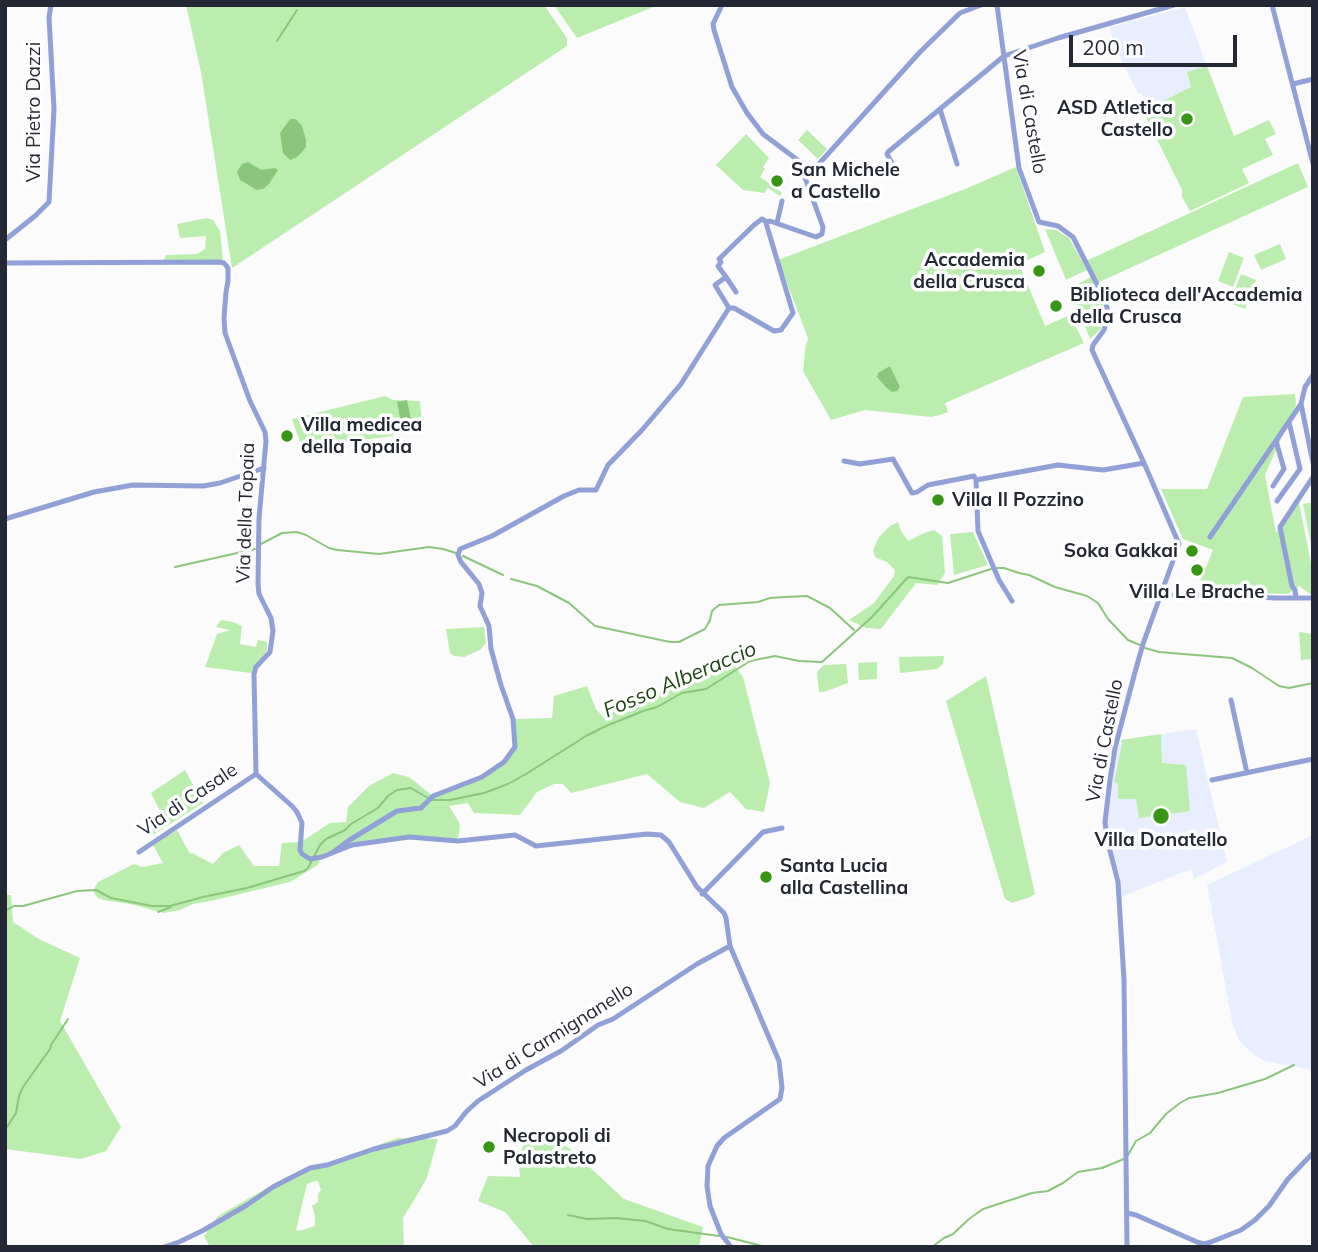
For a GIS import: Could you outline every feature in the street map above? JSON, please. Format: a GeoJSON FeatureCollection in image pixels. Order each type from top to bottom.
{"type":"FeatureCollection","features":[{"type":"Feature","properties":{"kind":"street","name":"Via Pietro Dazzi"},"geometry":{"type":"LineString","coordinates":[[5,240],[49,202],[54,108],[49,17],[51,5]]}},
{"type":"Feature","properties":{"kind":"street"},"geometry":{"type":"LineString","coordinates":[[722,5],[713,24],[732,88],[763,134],[806,167],[804,175],[823,227],[822,234],[816,237],[762,219],[719,259],[721,262],[718,266],[736,292]]}},
{"type":"Feature","properties":{"kind":"street"},"geometry":{"type":"LineString","coordinates":[[804,175],[817,166],[920,52],[960,13],[981,5]]}},
{"type":"Feature","properties":{"kind":"street","name":"Via di Castello"},"geometry":{"type":"LineString","coordinates":[[997,5],[1019,167],[1039,222],[1058,226],[1073,237],[1105,300],[1107,320],[1092,350],[1179,544],[1142,646],[1115,748],[1105,822],[1118,882],[1124,980],[1127,1247]]}},
{"type":"Feature","properties":{"kind":"street"},"geometry":{"type":"LineString","coordinates":[[895,169],[888,152],[1004,57],[1174,5]]}},
{"type":"Feature","properties":{"kind":"street"},"geometry":{"type":"LineString","coordinates":[[1272,5],[1313,164]]}},
{"type":"Feature","properties":{"kind":"street"},"geometry":{"type":"LineString","coordinates":[[1293,84],[1313,79]]}},
{"type":"Feature","properties":{"kind":"street"},"geometry":{"type":"LineString","coordinates":[[940,109],[957,164]]}},
{"type":"Feature","properties":{"kind":"street"},"geometry":{"type":"LineString","coordinates":[[777,223],[782,201]]}},
{"type":"Feature","properties":{"kind":"street"},"geometry":{"type":"LineString","coordinates":[[729,308],[734,308],[774,331],[781,330],[793,313],[767,230],[767,222]]}},
{"type":"Feature","properties":{"kind":"street","name":"Via della Topaia"},"geometry":{"type":"LineString","coordinates":[[5,263],[219,262],[228,268],[225,332],[245,389],[265,432],[258,584],[273,631],[270,652],[256,667],[254,674],[256,774]]}},
{"type":"Feature","properties":{"kind":"street"},"geometry":{"type":"LineString","coordinates":[[726,277],[715,285],[729,308]]}},
{"type":"Feature","properties":{"kind":"street"},"geometry":{"type":"LineString","coordinates":[[332,853],[397,811],[421,808],[428,799],[482,778],[504,762],[515,747],[513,719],[491,649],[489,626],[480,606],[482,593],[476,578],[461,562],[458,555],[460,549],[507,528],[564,496],[579,490],[596,490],[608,465],[681,384],[729,308]]}},
{"type":"Feature","properties":{"kind":"street"},"geometry":{"type":"LineString","coordinates":[[1210,537],[1301,404],[1305,387],[1313,375]]}},
{"type":"Feature","properties":{"kind":"street"},"geometry":{"type":"LineString","coordinates":[[1301,404],[1313,463]]}},
{"type":"Feature","properties":{"kind":"street"},"geometry":{"type":"LineString","coordinates":[[1277,501],[1300,469],[1289,422]]}},
{"type":"Feature","properties":{"kind":"street"},"geometry":{"type":"LineString","coordinates":[[1273,486],[1284,469],[1276,441]]}},
{"type":"Feature","properties":{"kind":"street"},"geometry":{"type":"LineString","coordinates":[[844,461],[860,464],[893,459],[912,492],[928,485],[974,476],[977,527],[994,569],[1012,601]]}},
{"type":"Feature","properties":{"kind":"street"},"geometry":{"type":"LineString","coordinates":[[976,481],[1058,465],[1102,470],[1144,463]]}},
{"type":"Feature","properties":{"kind":"street"},"geometry":{"type":"LineString","coordinates":[[5,519],[94,492],[132,485],[203,486],[264,468]]}},
{"type":"Feature","properties":{"kind":"street"},"geometry":{"type":"LineString","coordinates":[[1296,598],[1280,527],[1313,477]]}},
{"type":"Feature","properties":{"kind":"street"},"geometry":{"type":"LineString","coordinates":[[1161,596],[1224,594],[1313,598]]}},
{"type":"Feature","properties":{"kind":"street"},"geometry":{"type":"LineString","coordinates":[[1231,700],[1247,772]]}},
{"type":"Feature","properties":{"kind":"street"},"geometry":{"type":"LineString","coordinates":[[1212,780],[1313,759]]}},
{"type":"Feature","properties":{"kind":"street"},"geometry":{"type":"LineString","coordinates":[[256,774],[297,812],[302,822],[300,848],[302,854],[310,859],[363,842],[409,837],[458,841],[515,835],[536,846],[661,835],[669,842],[702,894],[724,913],[730,946],[779,1061],[782,1088],[779,1100],[724,1138],[717,1146],[708,1166],[710,1206],[721,1234],[731,1247]]}},
{"type":"Feature","properties":{"kind":"street","name":"Via di Casale"},"geometry":{"type":"LineString","coordinates":[[139,852],[256,774]]}},
{"type":"Feature","properties":{"kind":"street"},"geometry":{"type":"LineString","coordinates":[[702,894],[763,832],[782,828]]}},
{"type":"Feature","properties":{"kind":"street","name":"Via di Carmignanello"},"geometry":{"type":"LineString","coordinates":[[164,1247],[202,1231],[273,1187],[310,1168],[455,1126],[478,1101],[730,946]]}},
{"type":"Feature","properties":{"kind":"street"},"geometry":{"type":"LineString","coordinates":[[1127,1213],[1196,1242],[1211,1242],[1241,1230],[1262,1214],[1288,1179],[1313,1153]]}},
{"type":"Feature","properties":{"kind":"shaded area"},"geometry":{"type":"Polygon","coordinates":[[[186,5],[544,5],[567,38],[567,46],[232,268],[201,72],[186,5]]]}},
{"type":"Feature","properties":{"kind":"shaded area"},"geometry":{"type":"Polygon","coordinates":[[[554,5],[658,5],[577,38],[554,5]]]}},
{"type":"Feature","properties":{"kind":"shaded area"},"geometry":{"type":"Polygon","coordinates":[[[1185,7],[1207,66],[1187,72],[1191,87],[1151,107],[1141,93],[1138,94],[1113,42],[1110,27],[1185,7]]]}},
{"type":"Feature","properties":{"kind":"shaded area","name":"ASD Atletica Castello"},"geometry":{"type":"Polygon","coordinates":[[[1207,66],[1234,136],[1269,120],[1276,134],[1265,139],[1273,155],[1242,169],[1249,183],[1190,211],[1140,105],[1147,101],[1151,107],[1191,87],[1187,72],[1207,66]]]}},
{"type":"Feature","properties":{"kind":"shaded area"},"geometry":{"type":"Polygon","coordinates":[[[290,119],[296,119],[302,126],[306,147],[290,160],[283,153],[280,133],[290,119]]]}},
{"type":"Feature","properties":{"kind":"shaded area"},"geometry":{"type":"Polygon","coordinates":[[[807,130],[827,149],[818,159],[798,140],[807,130]]]}},
{"type":"Feature","properties":{"kind":"shaded area"},"geometry":{"type":"Polygon","coordinates":[[[746,134],[769,158],[760,177],[782,193],[780,196],[768,188],[764,193],[743,190],[716,165],[746,134]]]}},
{"type":"Feature","properties":{"kind":"shaded area"},"geometry":{"type":"Polygon","coordinates":[[[248,162],[261,170],[278,170],[269,184],[257,190],[240,180],[237,172],[242,164],[248,162]]]}},
{"type":"Feature","properties":{"kind":"shaded area"},"geometry":{"type":"Polygon","coordinates":[[[1298,163],[1308,187],[1097,283],[1086,261],[1298,163]]]}},
{"type":"Feature","properties":{"kind":"shaded area"},"geometry":{"type":"Polygon","coordinates":[[[1016,167],[1045,252],[1019,264],[1045,326],[1070,315],[1084,343],[945,403],[948,412],[940,415],[931,417],[865,410],[831,420],[803,371],[808,338],[778,260],[1016,167]]]}},
{"type":"Feature","properties":{"kind":"shaded area"},"geometry":{"type":"Polygon","coordinates":[[[207,218],[213,220],[220,231],[223,260],[164,260],[166,255],[197,254],[205,249],[206,236],[180,238],[177,224],[207,218]]]}},
{"type":"Feature","properties":{"kind":"shaded area"},"geometry":{"type":"Polygon","coordinates":[[[1045,229],[1056,230],[1069,238],[1087,270],[1066,280],[1045,229]]]}},
{"type":"Feature","properties":{"kind":"shaded area"},"geometry":{"type":"Polygon","coordinates":[[[1280,244],[1286,259],[1261,270],[1254,255],[1280,244]]]}},
{"type":"Feature","properties":{"kind":"shaded area"},"geometry":{"type":"Polygon","coordinates":[[[1229,252],[1244,258],[1233,287],[1218,281],[1229,252]]]}},
{"type":"Feature","properties":{"kind":"shaded area"},"geometry":{"type":"Polygon","coordinates":[[[1241,274],[1256,280],[1245,309],[1230,303],[1241,274]]]}},
{"type":"Feature","properties":{"kind":"shaded area"},"geometry":{"type":"Polygon","coordinates":[[[1091,277],[1103,302],[1105,315],[1101,329],[1090,339],[1070,288],[1091,277]]]}},
{"type":"Feature","properties":{"kind":"shaded area"},"geometry":{"type":"Polygon","coordinates":[[[890,366],[900,387],[892,392],[877,377],[878,373],[890,366]]]}},
{"type":"Feature","properties":{"kind":"shaded area"},"geometry":{"type":"Polygon","coordinates":[[[1295,394],[1296,405],[1265,475],[1276,533],[1299,502],[1313,574],[1313,594],[1299,586],[1288,594],[1240,593],[1240,588],[1199,584],[1213,550],[1183,539],[1161,489],[1207,489],[1243,397],[1295,394]]]}},
{"type":"Feature","properties":{"kind":"shaded area"},"geometry":{"type":"Polygon","coordinates":[[[385,396],[393,400],[420,401],[422,425],[394,429],[393,436],[302,448],[292,419],[385,396]]]}},
{"type":"Feature","properties":{"kind":"shaded area"},"geometry":{"type":"Polygon","coordinates":[[[407,400],[411,420],[401,422],[397,402],[407,400]]]}},
{"type":"Feature","properties":{"kind":"shaded area"},"geometry":{"type":"Polygon","coordinates":[[[1313,502],[1313,555],[1303,504],[1313,502]]]}},
{"type":"Feature","properties":{"kind":"shaded area"},"geometry":{"type":"Polygon","coordinates":[[[898,522],[908,541],[934,530],[942,536],[945,573],[937,585],[916,583],[881,629],[866,628],[849,620],[874,603],[894,576],[895,570],[887,562],[875,557],[873,550],[879,537],[898,522]]]}},
{"type":"Feature","properties":{"kind":"shaded area"},"geometry":{"type":"Polygon","coordinates":[[[973,532],[988,565],[954,575],[950,534],[973,532]]]}},
{"type":"Feature","properties":{"kind":"shaded area"},"geometry":{"type":"Polygon","coordinates":[[[221,620],[242,626],[240,644],[256,647],[258,640],[267,642],[267,650],[251,673],[205,667],[217,634],[230,630],[216,627],[221,620]]]}},
{"type":"Feature","properties":{"kind":"shaded area"},"geometry":{"type":"Polygon","coordinates":[[[484,627],[486,643],[480,650],[464,657],[450,653],[446,629],[484,627]]]}},
{"type":"Feature","properties":{"kind":"shaded area"},"geometry":{"type":"Polygon","coordinates":[[[1299,632],[1313,634],[1313,659],[1301,660],[1299,632]]]}},
{"type":"Feature","properties":{"kind":"shaded area"},"geometry":{"type":"Polygon","coordinates":[[[944,656],[943,664],[937,669],[900,673],[899,657],[944,656]]]}},
{"type":"Feature","properties":{"kind":"shaded area"},"geometry":{"type":"Polygon","coordinates":[[[877,662],[877,679],[859,680],[858,663],[877,662]]]}},
{"type":"Feature","properties":{"kind":"shaded area"},"geometry":{"type":"Polygon","coordinates":[[[733,664],[743,677],[770,783],[764,812],[746,809],[730,792],[704,808],[680,802],[647,774],[571,793],[563,784],[554,784],[537,792],[520,815],[474,813],[468,803],[449,806],[460,824],[458,841],[425,838],[372,841],[321,857],[318,865],[290,882],[193,904],[180,910],[164,913],[103,900],[93,891],[98,882],[134,864],[142,867],[163,863],[153,845],[177,830],[190,854],[213,864],[223,853],[239,845],[254,866],[279,866],[282,843],[301,842],[330,823],[346,822],[348,807],[369,786],[393,773],[409,777],[433,796],[482,777],[504,762],[515,747],[513,719],[552,718],[554,696],[587,686],[596,709],[604,718],[613,709],[700,675],[717,673],[733,664]]]}},
{"type":"Feature","properties":{"kind":"shaded area"},"geometry":{"type":"Polygon","coordinates":[[[846,664],[848,683],[819,692],[817,672],[824,665],[846,664]]]}},
{"type":"Feature","properties":{"kind":"shaded area"},"geometry":{"type":"Polygon","coordinates":[[[986,676],[1035,894],[1012,903],[1005,899],[946,701],[986,676]]]}},
{"type":"Feature","properties":{"kind":"shaded area","name":"Villa Donatello"},"geometry":{"type":"Polygon","coordinates":[[[1196,729],[1227,862],[1194,879],[1191,869],[1121,897],[1108,839],[1107,811],[1118,745],[1122,744],[1121,740],[1196,729]]]}},
{"type":"Feature","properties":{"kind":"shaded area"},"geometry":{"type":"Polygon","coordinates":[[[1161,734],[1162,763],[1186,765],[1190,811],[1139,818],[1136,799],[1118,799],[1118,784],[1114,782],[1121,740],[1161,734]]]}},
{"type":"Feature","properties":{"kind":"shaded area"},"geometry":{"type":"Polygon","coordinates":[[[185,770],[203,803],[153,835],[145,822],[161,813],[151,793],[185,770]]]}},
{"type":"Feature","properties":{"kind":"shaded area"},"geometry":{"type":"Polygon","coordinates":[[[1313,835],[1313,1070],[1264,1061],[1239,1040],[1232,1022],[1207,885],[1313,835]]]}},
{"type":"Feature","properties":{"kind":"shaded area"},"geometry":{"type":"Polygon","coordinates":[[[5,895],[11,895],[13,922],[39,939],[80,958],[60,1021],[121,1127],[106,1151],[81,1159],[5,1149],[5,895]]]}},
{"type":"Feature","properties":{"kind":"shaded area"},"geometry":{"type":"Polygon","coordinates":[[[532,1128],[569,1148],[624,1199],[703,1227],[699,1247],[534,1247],[505,1212],[478,1201],[488,1176],[520,1177],[518,1156],[532,1128]]]}},
{"type":"Feature","properties":{"kind":"shaded area"},"geometry":{"type":"Polygon","coordinates":[[[398,1138],[438,1139],[426,1180],[403,1218],[404,1247],[210,1247],[204,1236],[218,1216],[286,1177],[398,1138]],[[318,1181],[307,1184],[296,1230],[315,1226],[312,1206],[318,1202],[321,1190],[318,1181]]]}},
{"type":"Feature","properties":{"kind":"waterway"},"geometry":{"type":"LineString","coordinates":[[277,41],[297,10]]}},
{"type":"Feature","properties":{"kind":"waterway"},"geometry":{"type":"LineString","coordinates":[[261,544],[282,533],[297,532],[337,550],[379,554],[429,547],[456,553]]}},
{"type":"Feature","properties":{"kind":"waterway"},"geometry":{"type":"LineString","coordinates":[[175,567],[255,549]]}},
{"type":"Feature","properties":{"kind":"waterway"},"geometry":{"type":"LineString","coordinates":[[463,556],[503,575]]}},
{"type":"Feature","properties":{"kind":"waterway","name":"Fosso Alberaccio"},"geometry":{"type":"LineString","coordinates":[[997,568],[1029,575],[1055,587],[1087,596],[1098,603],[1108,619],[1128,640],[1140,645]]}},
{"type":"Feature","properties":{"kind":"waterway","name":"Fosso Alberaccio"},"geometry":{"type":"LineString","coordinates":[[433,800],[450,800],[484,793],[508,784],[586,736],[657,707],[682,693],[706,689],[750,661],[775,656],[822,662],[872,617],[908,577],[948,583],[991,569]]}},
{"type":"Feature","properties":{"kind":"waterway"},"geometry":{"type":"LineString","coordinates":[[511,579],[537,586],[569,603],[595,626],[670,642],[679,642],[705,629],[712,611],[719,605],[785,597],[807,596],[830,608],[854,630]]}},
{"type":"Feature","properties":{"kind":"waterway","name":"Fosso Alberaccio"},"geometry":{"type":"LineString","coordinates":[[1145,648],[1159,652],[1232,658],[1279,686],[1289,688],[1313,683]]}},
{"type":"Feature","properties":{"kind":"waterway","name":"Fosso Alberaccio"},"geometry":{"type":"LineString","coordinates":[[5,911],[14,906],[77,891],[96,890],[111,898],[152,906],[170,906],[247,888],[304,871],[326,839],[378,808],[397,790],[411,788],[428,798]]}},
{"type":"Feature","properties":{"kind":"waterway","name":"Fosso Alberaccio"},"geometry":{"type":"LineString","coordinates":[[158,912],[171,907]]}},
{"type":"Feature","properties":{"kind":"waterway"},"geometry":{"type":"LineString","coordinates":[[5,1130],[16,1113],[23,1087],[68,1019]]}},
{"type":"Feature","properties":{"kind":"waterway"},"geometry":{"type":"LineString","coordinates":[[1128,1155],[1136,1141],[1150,1133],[1166,1114],[1189,1098],[1218,1093],[1265,1079],[1294,1065]]}},
{"type":"Feature","properties":{"kind":"waterway"},"geometry":{"type":"LineString","coordinates":[[932,1247],[953,1234],[983,1209],[1032,1193],[1048,1191],[1078,1172],[1102,1168],[1124,1159]]}},
{"type":"Feature","properties":{"kind":"waterway"},"geometry":{"type":"LineString","coordinates":[[568,1215],[587,1219],[645,1221],[668,1229],[719,1236]]}},
{"type":"Feature","properties":{"kind":"waterway"},"geometry":{"type":"LineString","coordinates":[[727,1237],[766,1247]]}},
{"type":"Feature","properties":{"kind":"place","name":"ASD Atletica Castello"},"geometry":{"type":"Point","coordinates":[1187,119]}},
{"type":"Feature","properties":{"kind":"place","name":"San Michele a Castello"},"geometry":{"type":"Point","coordinates":[777,181]}},
{"type":"Feature","properties":{"kind":"place","name":"Accademia della Crusca"},"geometry":{"type":"Point","coordinates":[1039,271]}},
{"type":"Feature","properties":{"kind":"place","name":"Biblioteca dell'Accademia della Crusca"},"geometry":{"type":"Point","coordinates":[1056,306]}},
{"type":"Feature","properties":{"kind":"place","name":"Villa medicea della Topaia"},"geometry":{"type":"Point","coordinates":[287,436]}},
{"type":"Feature","properties":{"kind":"place","name":"Villa Il Pozzino"},"geometry":{"type":"Point","coordinates":[938,500]}},
{"type":"Feature","properties":{"kind":"place","name":"Soka Gakkai"},"geometry":{"type":"Point","coordinates":[1192,551]}},
{"type":"Feature","properties":{"kind":"place","name":"Villa Le Brache"},"geometry":{"type":"Point","coordinates":[1197,570]}},
{"type":"Feature","properties":{"kind":"place","name":"Villa Donatello"},"geometry":{"type":"Point","coordinates":[1161,816]}},
{"type":"Feature","properties":{"kind":"place","name":"Santa Lucia alla Castellina"},"geometry":{"type":"Point","coordinates":[766,877]}},
{"type":"Feature","properties":{"kind":"place","name":"Necropoli di Palastreto"},"geometry":{"type":"Point","coordinates":[489,1147]}}]}
